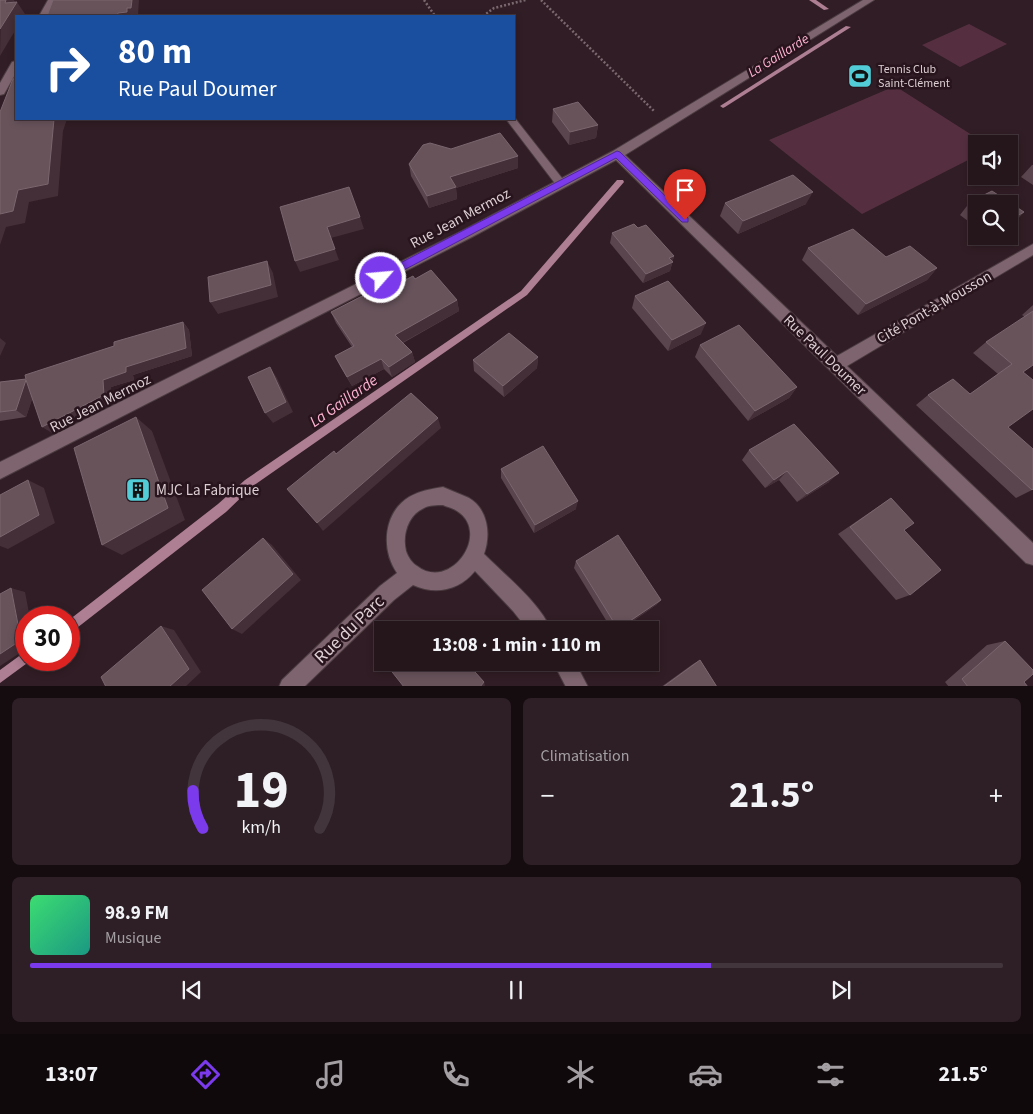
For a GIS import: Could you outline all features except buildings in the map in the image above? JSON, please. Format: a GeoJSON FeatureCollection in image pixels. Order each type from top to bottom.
{"type":"FeatureCollection","features":[{"type":"Feature","properties":{"kind":"street"},"geometry":{"type":"LineString","coordinates":[[45,15],[54,0]]}},
{"type":"Feature","properties":{"kind":"street","name":"Rue Jean Mermoz"},"geometry":{"type":"LineString","coordinates":[[0,471],[467,234],[617,154],[869,0]]}},
{"type":"Feature","properties":{"kind":"street"},"geometry":{"type":"LineString","coordinates":[[2,87],[15,66]]}},
{"type":"Feature","properties":{"kind":"street","name":"Rue Paul Doumer"},"geometry":{"type":"LineString","coordinates":[[617,154],[1033,556]]}},
{"type":"Feature","properties":{"kind":"street","name":"Cité Pont-à-Mousson"},"geometry":{"type":"LineString","coordinates":[[835,365],[1033,249]]}},
{"type":"Feature","properties":{"kind":"street"},"geometry":{"type":"LineString","coordinates":[[443,496],[456,499],[467,506],[475,516],[479,530],[479,544],[474,558],[465,569],[453,578],[438,581],[424,580],[411,575],[398,558],[396,552],[394,538],[398,524],[406,512],[417,502],[430,497],[443,496]]}},
{"type":"Feature","properties":{"kind":"street"},"geometry":{"type":"LineString","coordinates":[[474,558],[520,604],[534,621]]}},
{"type":"Feature","properties":{"kind":"street","name":"Rue du Parc"},"geometry":{"type":"LineString","coordinates":[[289,686],[386,593],[411,575]]}},
{"type":"Feature","properties":{"kind":"street"},"geometry":{"type":"LineString","coordinates":[[569,671],[578,686]]}},
{"type":"Feature","properties":{"kind":"lane"},"geometry":{"type":"LineString","coordinates":[[512,120],[561,184]]}},
{"type":"Feature","properties":{"kind":"path"},"geometry":{"type":"LineString","coordinates":[[424,0],[434,15]]}},
{"type":"Feature","properties":{"kind":"path"},"geometry":{"type":"LineString","coordinates":[[484,15],[494,8],[526,0]]}},
{"type":"Feature","properties":{"kind":"path"},"geometry":{"type":"LineString","coordinates":[[541,0],[667,124]]}},
{"type":"Feature","properties":{"kind":"shaded area"},"geometry":{"type":"Polygon","coordinates":[[[969,24],[1007,44],[960,67],[922,45],[969,24]]]}},
{"type":"Feature","properties":{"kind":"shaded area"},"geometry":{"type":"Polygon","coordinates":[[[895,86],[972,135],[968,135],[968,160],[862,214],[769,140],[895,86]]]}},
{"type":"Feature","properties":{"kind":"waterway","name":"La Gaillarde"},"geometry":{"type":"LineString","coordinates":[[812,0],[826,9]]}},
{"type":"Feature","properties":{"kind":"waterway","name":"La Gaillarde"},"geometry":{"type":"LineString","coordinates":[[723,106],[848,27]]}},
{"type":"Feature","properties":{"kind":"waterway","name":"La Gaillarde"},"geometry":{"type":"LineString","coordinates":[[80,618],[222,508],[249,483],[524,293],[620,182]]}},
{"type":"Feature","properties":{"kind":"waterway","name":"La Gaillarde"},"geometry":{"type":"LineString","coordinates":[[0,677],[15,665]]}},
{"type":"Feature","properties":{"kind":"place","name":"Tennis Club Saint-Clément"},"geometry":{"type":"Point","coordinates":[860,76]}},
{"type":"Feature","properties":{"kind":"place","name":"MJC La Fabrique"},"geometry":{"type":"Point","coordinates":[138,490]}},
{"type":"Feature","properties":{"kind":"route"},"geometry":{"type":"LineString","coordinates":[[381,278],[617,154],[685,220]]}}]}
